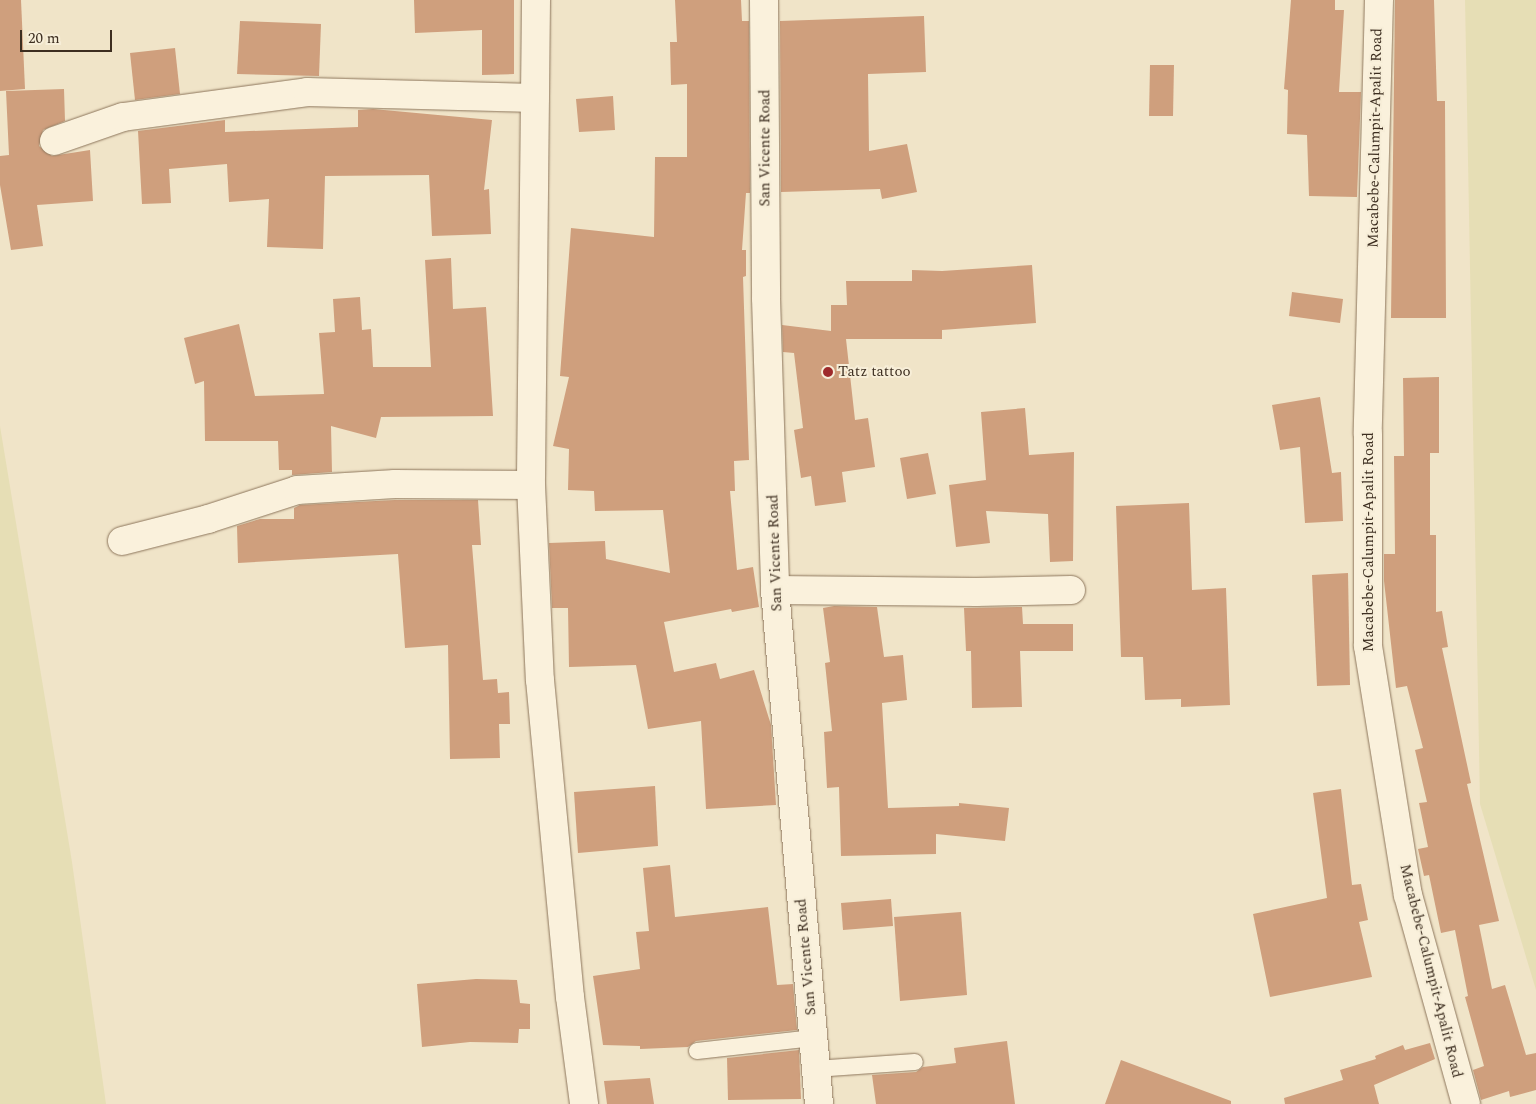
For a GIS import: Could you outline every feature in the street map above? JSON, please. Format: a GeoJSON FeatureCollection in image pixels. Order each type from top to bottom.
{"type":"FeatureCollection","features":[{"type":"Feature","properties":{"kind":"street"},"geometry":{"type":"LineString","coordinates":[[536,0],[531,485],[540,680],[570,997],[584,1104]]}},
{"type":"Feature","properties":{"kind":"street","name":"San Vicente Road"},"geometry":{"type":"LineString","coordinates":[[764,0],[766,298],[776,590],[819,1104]]}},
{"type":"Feature","properties":{"kind":"street","name":"Macabebe-Calumpit-Apalit Road"},"geometry":{"type":"LineString","coordinates":[[1379,0],[1368,434],[1368,646],[1408,896],[1466,1104]]}},
{"type":"Feature","properties":{"kind":"street"},"geometry":{"type":"LineString","coordinates":[[54,142],[123,117],[308,92],[535,98]]}},
{"type":"Feature","properties":{"kind":"street"},"geometry":{"type":"LineString","coordinates":[[122,541],[208,519],[297,490],[395,484],[531,485]]}},
{"type":"Feature","properties":{"kind":"street"},"geometry":{"type":"LineString","coordinates":[[776,590],[976,592],[1071,590]]}},
{"type":"Feature","properties":{"kind":"lane"},"geometry":{"type":"LineString","coordinates":[[697,1051],[813,1038]]}},
{"type":"Feature","properties":{"kind":"lane"},"geometry":{"type":"LineString","coordinates":[[816,1069],[915,1062]]}},
{"type":"Feature","properties":{"kind":"shaded area"},"geometry":{"type":"Polygon","coordinates":[[[1465,0],[1536,0],[1536,990],[1480,804],[1465,0]]]}},
{"type":"Feature","properties":{"kind":"shaded area"},"geometry":{"type":"Polygon","coordinates":[[[0,426],[72,862],[106,1104],[0,1104],[0,426]]]}},
{"type":"Feature","properties":{"kind":"building"},"geometry":{"type":"Polygon","coordinates":[[[0,0],[21,0],[25,89],[0,91],[0,0]]]}},
{"type":"Feature","properties":{"kind":"building"},"geometry":{"type":"Polygon","coordinates":[[[414,0],[514,0],[514,74],[482,75],[482,30],[415,33],[414,0]]]}},
{"type":"Feature","properties":{"kind":"building"},"geometry":{"type":"Polygon","coordinates":[[[675,0],[741,0],[742,21],[749,21],[750,193],[746,193],[742,250],[746,250],[746,276],[743,277],[749,460],[734,461],[735,491],[730,491],[737,570],[753,567],[759,607],[732,612],[731,609],[664,622],[674,672],[716,663],[720,679],[754,670],[771,725],[776,805],[706,809],[701,721],[648,729],[636,665],[569,667],[568,608],[552,608],[549,543],[605,541],[606,559],[670,573],[663,510],[595,511],[594,491],[568,490],[569,449],[553,446],[569,377],[560,376],[571,228],[654,237],[655,157],[687,157],[687,84],[671,85],[670,42],[677,42],[675,0]]]}},
{"type":"Feature","properties":{"kind":"building"},"geometry":{"type":"Polygon","coordinates":[[[1291,0],[1335,0],[1335,10],[1344,10],[1339,92],[1361,92],[1357,197],[1309,196],[1307,135],[1287,134],[1288,90],[1284,89],[1291,0]]]}},
{"type":"Feature","properties":{"kind":"building"},"geometry":{"type":"Polygon","coordinates":[[[1395,0],[1434,0],[1437,101],[1445,101],[1446,318],[1391,318],[1395,0]]]}},
{"type":"Feature","properties":{"kind":"building"},"geometry":{"type":"Polygon","coordinates":[[[924,16],[926,72],[868,74],[869,151],[907,144],[917,192],[882,199],[880,189],[781,192],[780,21],[924,16]]]}},
{"type":"Feature","properties":{"kind":"building"},"geometry":{"type":"Polygon","coordinates":[[[240,21],[321,24],[319,76],[237,74],[240,21]]]}},
{"type":"Feature","properties":{"kind":"building"},"geometry":{"type":"Polygon","coordinates":[[[175,48],[180,94],[135,100],[130,53],[175,48]]]}},
{"type":"Feature","properties":{"kind":"building"},"geometry":{"type":"Polygon","coordinates":[[[1150,65],[1174,65],[1173,116],[1149,116],[1150,65]]]}},
{"type":"Feature","properties":{"kind":"building"},"geometry":{"type":"Polygon","coordinates":[[[64,89],[65,121],[43,130],[39,146],[52,156],[90,150],[93,201],[37,205],[43,246],[11,250],[0,185],[0,156],[9,155],[6,91],[64,89]]]}},
{"type":"Feature","properties":{"kind":"building"},"geometry":{"type":"Polygon","coordinates":[[[613,96],[615,130],[579,132],[576,99],[613,96]]]}},
{"type":"Feature","properties":{"kind":"building"},"geometry":{"type":"Polygon","coordinates":[[[373,109],[492,120],[484,190],[489,189],[491,234],[432,236],[429,175],[325,176],[323,249],[267,247],[269,199],[229,202],[227,164],[169,169],[171,203],[142,204],[138,131],[225,120],[225,132],[358,127],[358,110],[373,109]]]}},
{"type":"Feature","properties":{"kind":"building"},"geometry":{"type":"Polygon","coordinates":[[[451,258],[453,309],[486,307],[493,416],[381,417],[376,438],[331,426],[332,472],[292,475],[292,470],[279,470],[278,441],[205,441],[204,381],[195,384],[184,338],[239,324],[255,396],[324,394],[319,333],[335,332],[333,299],[360,297],[362,330],[371,329],[373,367],[431,367],[425,260],[451,258]]]}},
{"type":"Feature","properties":{"kind":"building"},"geometry":{"type":"Polygon","coordinates":[[[1032,265],[1036,323],[942,330],[942,339],[846,339],[855,420],[868,418],[875,467],[842,472],[846,502],[815,506],[811,476],[801,478],[794,430],[803,428],[794,353],[783,352],[782,325],[831,331],[831,305],[847,305],[846,281],[912,281],[912,270],[942,271],[1032,265]]]}},
{"type":"Feature","properties":{"kind":"building"},"geometry":{"type":"Polygon","coordinates":[[[1292,292],[1343,299],[1340,323],[1289,316],[1292,292]]]}},
{"type":"Feature","properties":{"kind":"building"},"geometry":{"type":"Polygon","coordinates":[[[1439,377],[1439,453],[1430,453],[1430,535],[1436,535],[1436,612],[1442,611],[1448,647],[1442,648],[1471,783],[1467,784],[1499,921],[1479,925],[1492,989],[1505,985],[1526,1055],[1536,1053],[1536,1090],[1510,1097],[1509,1091],[1481,1100],[1473,1070],[1484,1066],[1465,997],[1468,996],[1455,930],[1441,933],[1429,875],[1424,876],[1418,849],[1428,847],[1419,803],[1427,802],[1415,750],[1423,748],[1407,686],[1396,688],[1384,581],[1384,554],[1395,554],[1394,456],[1404,456],[1403,378],[1439,377]]]}},
{"type":"Feature","properties":{"kind":"building"},"geometry":{"type":"Polygon","coordinates":[[[1320,397],[1332,473],[1341,472],[1343,521],[1305,523],[1300,447],[1280,450],[1272,405],[1320,397]]]}},
{"type":"Feature","properties":{"kind":"building"},"geometry":{"type":"Polygon","coordinates":[[[1025,408],[1029,455],[1074,452],[1073,561],[1050,562],[1048,514],[986,511],[990,543],[956,547],[949,485],[986,480],[981,412],[1025,408]]]}},
{"type":"Feature","properties":{"kind":"building"},"geometry":{"type":"Polygon","coordinates":[[[928,453],[936,494],[907,499],[900,458],[928,453]]]}},
{"type":"Feature","properties":{"kind":"building"},"geometry":{"type":"Polygon","coordinates":[[[395,500],[478,500],[481,545],[472,545],[483,680],[497,679],[498,693],[509,692],[510,724],[499,724],[500,758],[450,759],[448,645],[405,648],[398,554],[238,563],[237,526],[260,519],[294,519],[294,508],[300,505],[395,500]]]}},
{"type":"Feature","properties":{"kind":"building"},"geometry":{"type":"Polygon","coordinates":[[[1189,503],[1192,590],[1226,588],[1230,705],[1181,707],[1181,699],[1145,700],[1143,657],[1121,657],[1116,506],[1189,503]]]}},
{"type":"Feature","properties":{"kind":"building"},"geometry":{"type":"Polygon","coordinates":[[[1348,573],[1350,685],[1317,686],[1312,575],[1348,573]]]}},
{"type":"Feature","properties":{"kind":"building"},"geometry":{"type":"Polygon","coordinates":[[[834,606],[877,607],[884,657],[903,655],[907,700],[882,703],[888,808],[959,806],[959,803],[1009,808],[1005,841],[936,834],[936,854],[841,856],[839,787],[827,788],[824,732],[832,731],[825,663],[830,662],[823,608],[834,606]]]}},
{"type":"Feature","properties":{"kind":"building"},"geometry":{"type":"Polygon","coordinates":[[[1022,607],[1023,624],[1073,624],[1073,651],[1020,651],[1022,707],[972,708],[971,651],[966,651],[964,608],[1022,607]]]}},
{"type":"Feature","properties":{"kind":"building"},"geometry":{"type":"Polygon","coordinates":[[[655,786],[658,846],[578,853],[574,792],[655,786]]]}},
{"type":"Feature","properties":{"kind":"building"},"geometry":{"type":"Polygon","coordinates":[[[1341,789],[1352,885],[1361,884],[1368,920],[1359,922],[1372,977],[1270,997],[1253,914],[1327,898],[1313,793],[1341,789]]]}},
{"type":"Feature","properties":{"kind":"building"},"geometry":{"type":"Polygon","coordinates":[[[670,865],[675,917],[768,907],[777,985],[793,984],[797,1030],[696,1041],[688,1047],[640,1049],[640,1046],[603,1045],[593,976],[640,969],[636,932],[649,931],[643,868],[670,865]]]}},
{"type":"Feature","properties":{"kind":"building"},"geometry":{"type":"Polygon","coordinates":[[[891,899],[893,926],[843,930],[841,903],[891,899]]]}},
{"type":"Feature","properties":{"kind":"building"},"geometry":{"type":"Polygon","coordinates":[[[961,912],[967,995],[900,1001],[894,917],[961,912]]]}},
{"type":"Feature","properties":{"kind":"building"},"geometry":{"type":"Polygon","coordinates":[[[476,979],[517,980],[520,1003],[530,1004],[530,1029],[519,1029],[518,1043],[470,1042],[422,1047],[417,984],[476,979]]]}},
{"type":"Feature","properties":{"kind":"building"},"geometry":{"type":"Polygon","coordinates":[[[1007,1041],[1015,1104],[876,1104],[872,1075],[916,1072],[923,1067],[956,1063],[954,1048],[1007,1041]]]}},
{"type":"Feature","properties":{"kind":"building"},"geometry":{"type":"Polygon","coordinates":[[[1430,1043],[1435,1059],[1374,1085],[1379,1104],[1285,1104],[1284,1098],[1343,1080],[1340,1070],[1376,1059],[1375,1056],[1403,1045],[1405,1050],[1430,1043]]]}},
{"type":"Feature","properties":{"kind":"building"},"geometry":{"type":"Polygon","coordinates":[[[799,1050],[801,1099],[728,1100],[727,1058],[799,1050]]]}},
{"type":"Feature","properties":{"kind":"building"},"geometry":{"type":"Polygon","coordinates":[[[1121,1060],[1231,1101],[1231,1104],[1105,1104],[1121,1060]]]}},
{"type":"Feature","properties":{"kind":"building"},"geometry":{"type":"Polygon","coordinates":[[[650,1078],[654,1104],[607,1104],[604,1081],[650,1078]]]}},
{"type":"Feature","properties":{"kind":"place","name":"Tatz tattoo"},"geometry":{"type":"Point","coordinates":[828,372]}}]}
